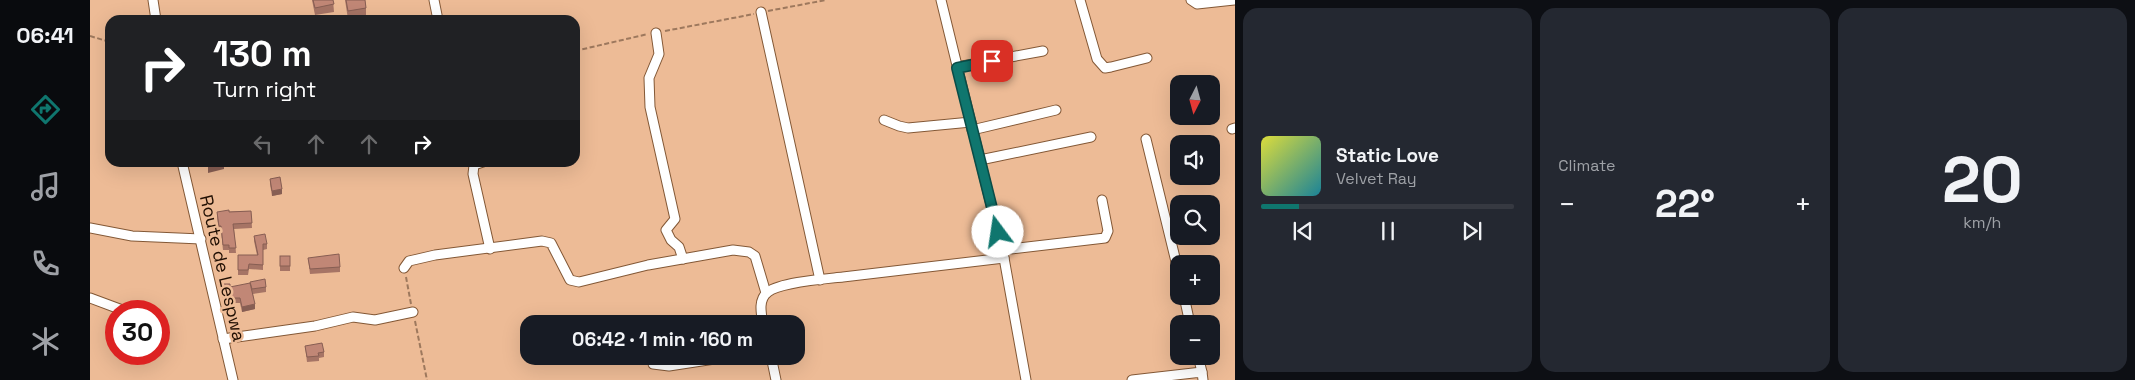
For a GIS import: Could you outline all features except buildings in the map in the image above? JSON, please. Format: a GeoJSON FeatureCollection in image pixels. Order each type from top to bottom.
{"type":"FeatureCollection","features":[{"type":"Feature","properties":{"kind":"street"},"geometry":{"type":"LineString","coordinates":[[153,0],[155,15]]}},
{"type":"Feature","properties":{"kind":"street"},"geometry":{"type":"LineString","coordinates":[[434,0],[437,15]]}},
{"type":"Feature","properties":{"kind":"street"},"geometry":{"type":"LineString","coordinates":[[941,0],[1003,254],[1026,380]]}},
{"type":"Feature","properties":{"kind":"street"},"geometry":{"type":"LineString","coordinates":[[1080,0],[1096,59],[1100,64],[1105,68],[1111,68],[1147,58]]}},
{"type":"Feature","properties":{"kind":"street"},"geometry":{"type":"LineString","coordinates":[[1191,0],[1197,4],[1234,0]]}},
{"type":"Feature","properties":{"kind":"street"},"geometry":{"type":"LineString","coordinates":[[761,12],[820,280]]}},
{"type":"Feature","properties":{"kind":"street"},"geometry":{"type":"LineString","coordinates":[[656,33],[659,54],[649,78],[650,107],[675,219],[666,230],[671,240],[679,247],[683,259]]}},
{"type":"Feature","properties":{"kind":"street"},"geometry":{"type":"LineString","coordinates":[[957,68],[1043,51]]}},
{"type":"Feature","properties":{"kind":"street"},"geometry":{"type":"LineString","coordinates":[[884,120],[908,128],[972,126],[1056,110]]}},
{"type":"Feature","properties":{"kind":"street"},"geometry":{"type":"LineString","coordinates":[[980,160],[1090,137]]}},
{"type":"Feature","properties":{"kind":"street"},"geometry":{"type":"LineString","coordinates":[[1146,139],[1174,255]]}},
{"type":"Feature","properties":{"kind":"street","name":"Route de Lespwa"},"geometry":{"type":"LineString","coordinates":[[183,167],[233,380]]}},
{"type":"Feature","properties":{"kind":"street"},"geometry":{"type":"LineString","coordinates":[[474,167],[473,174],[490,249]]}},
{"type":"Feature","properties":{"kind":"street"},"geometry":{"type":"LineString","coordinates":[[762,315],[761,300],[766,293],[776,288],[1105,238],[1108,231],[1102,200]]}},
{"type":"Feature","properties":{"kind":"street"},"geometry":{"type":"LineString","coordinates":[[90,228],[132,236],[201,239]]}},
{"type":"Feature","properties":{"kind":"street"},"geometry":{"type":"LineString","coordinates":[[404,268],[409,261],[435,255],[542,241],[550,243],[570,280],[579,282],[648,265],[732,250],[749,252],[755,256],[766,293]]}},
{"type":"Feature","properties":{"kind":"street"},"geometry":{"type":"LineString","coordinates":[[90,298],[105,304]]}},
{"type":"Feature","properties":{"kind":"street"},"geometry":{"type":"LineString","coordinates":[[223,339],[315,326],[353,317],[375,320],[413,312]]}},
{"type":"Feature","properties":{"kind":"street"},"geometry":{"type":"LineString","coordinates":[[661,365],[676,365]]}},
{"type":"Feature","properties":{"kind":"street"},"geometry":{"type":"LineString","coordinates":[[773,365],[776,380]]}},
{"type":"Feature","properties":{"kind":"street"},"geometry":{"type":"LineString","coordinates":[[1132,380],[1202,376]]}},
{"type":"Feature","properties":{"kind":"path"},"geometry":{"type":"LineString","coordinates":[[580,50],[826,0]]}},
{"type":"Feature","properties":{"kind":"path"},"geometry":{"type":"LineString","coordinates":[[90,36],[105,40]]}},
{"type":"Feature","properties":{"kind":"path"},"geometry":{"type":"LineString","coordinates":[[404,268],[427,380]]}},
{"type":"Feature","properties":{"kind":"route"},"geometry":{"type":"LineString","coordinates":[[992,61],[957,68],[998,232]]}}]}
